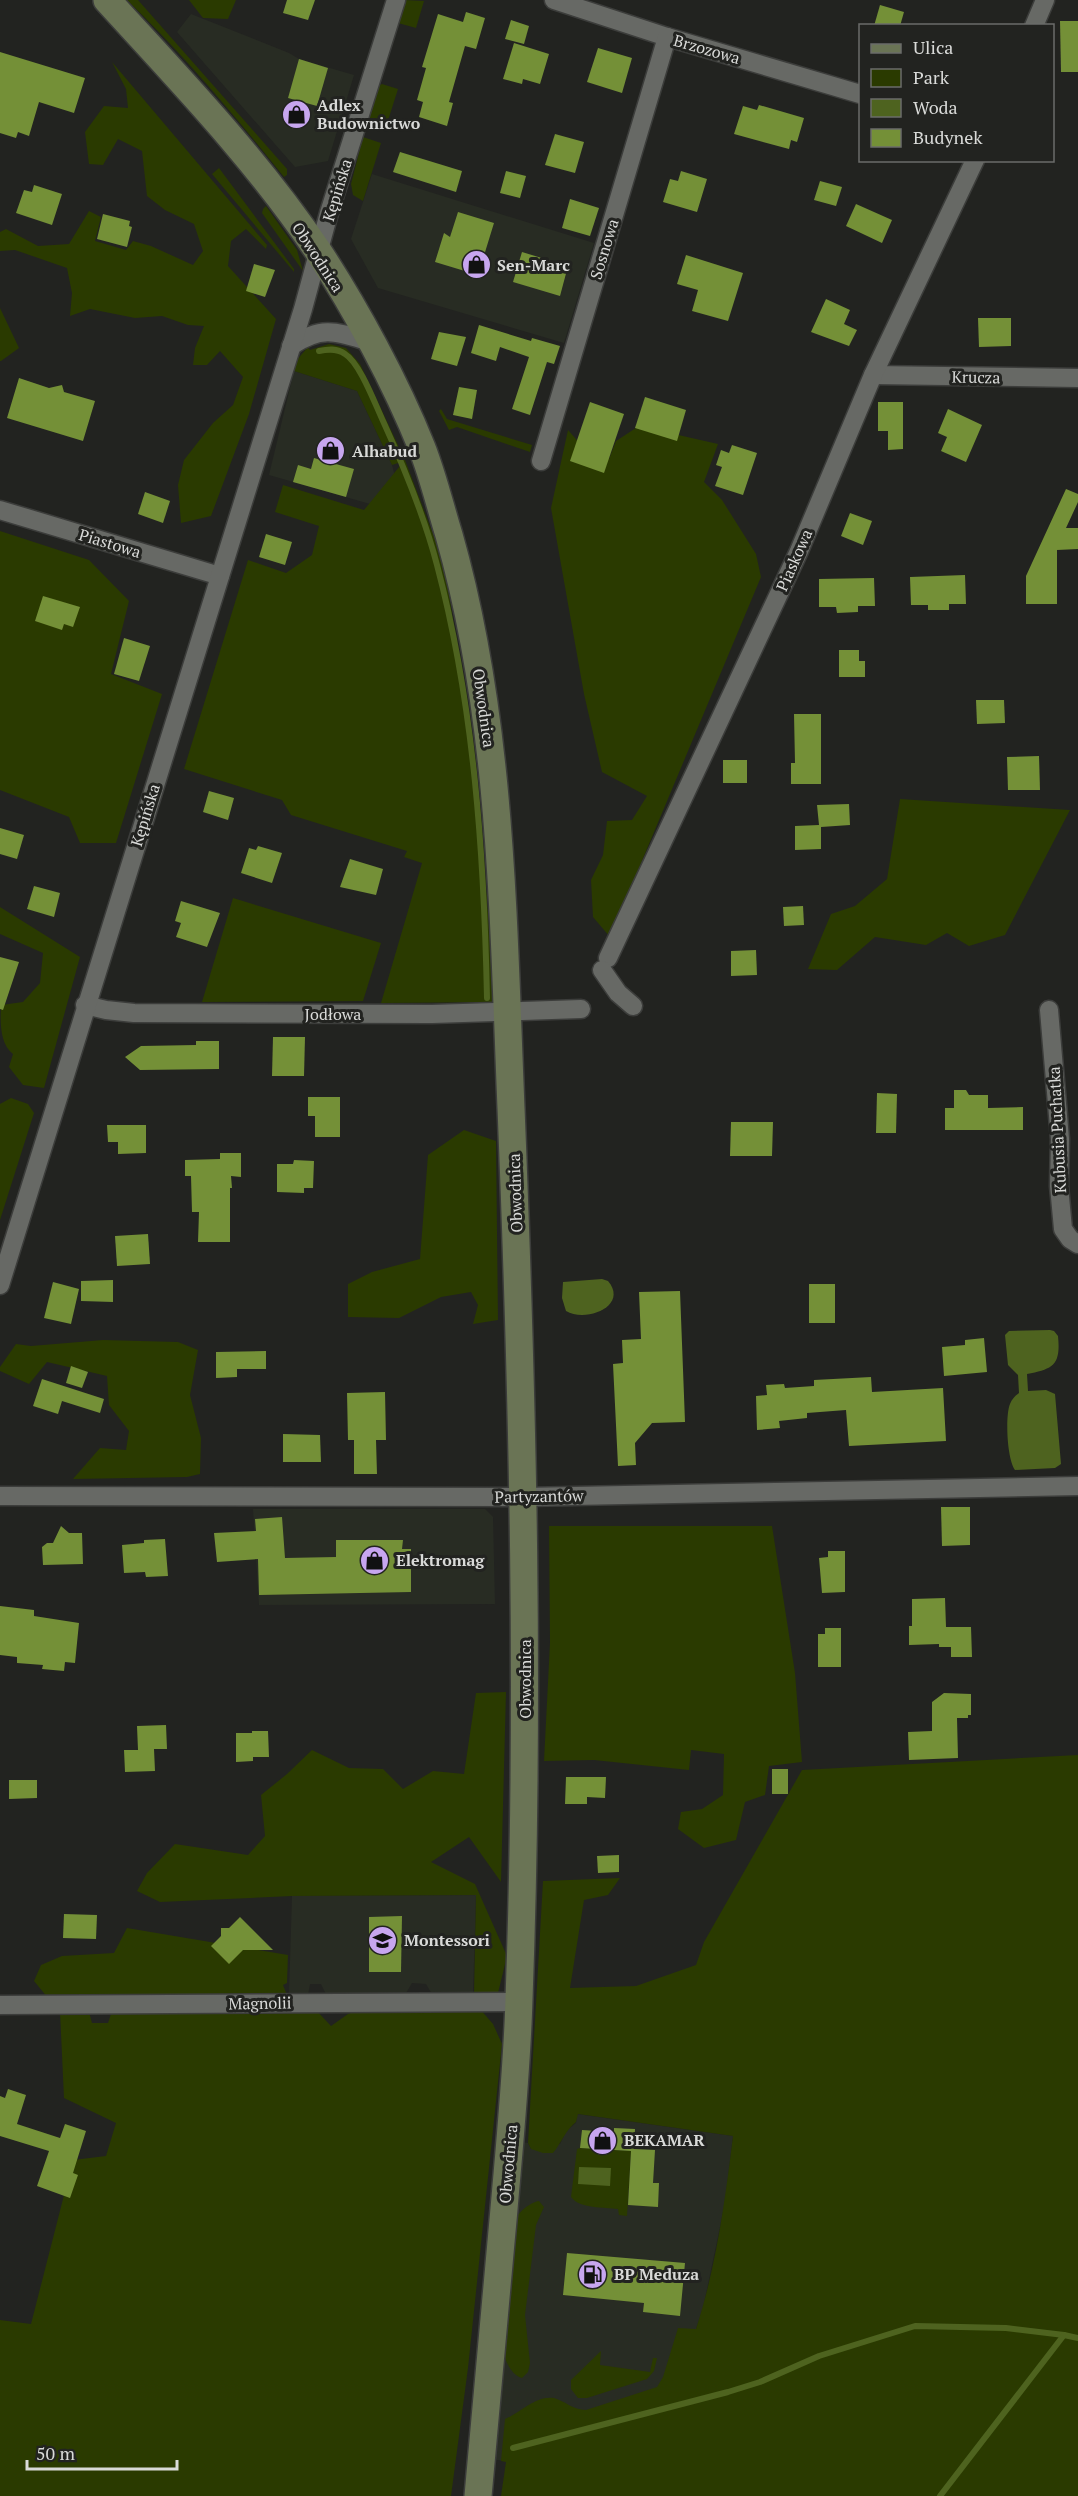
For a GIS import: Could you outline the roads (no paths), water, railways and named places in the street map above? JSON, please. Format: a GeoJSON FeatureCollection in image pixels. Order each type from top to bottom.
{"type":"FeatureCollection","features":[{"type":"Feature","properties":{"kind":"main road","name":"Obwodnica"},"geometry":{"type":"LineString","coordinates":[[107,0],[236,145],[318,252],[370,342],[423,450],[459,570],[480,673],[496,798],[507,1013],[517,1251],[526,1665],[519,2002],[513,2111],[478,2496]]}},
{"type":"Feature","properties":{"kind":"street","name":"Kępińska"},"geometry":{"type":"LineString","coordinates":[[0,1285],[396,0]]}},
{"type":"Feature","properties":{"kind":"street","name":"Brzozowa"},"geometry":{"type":"LineString","coordinates":[[554,0],[667,37],[859,93]]}},
{"type":"Feature","properties":{"kind":"street"},"geometry":{"type":"LineString","coordinates":[[1035,24],[1045,0]]}},
{"type":"Feature","properties":{"kind":"street","name":"Sosnowa"},"geometry":{"type":"LineString","coordinates":[[541,461],[667,37]]}},
{"type":"Feature","properties":{"kind":"street","name":"Piaskowa"},"geometry":{"type":"LineString","coordinates":[[633,1006],[618,993],[605,964],[799,551],[873,375],[974,162]]}},
{"type":"Feature","properties":{"kind":"street"},"geometry":{"type":"LineString","coordinates":[[291,346],[307,336],[326,331],[370,342]]}},
{"type":"Feature","properties":{"kind":"street","name":"Krucza"},"geometry":{"type":"LineString","coordinates":[[873,375],[1078,378]]}},
{"type":"Feature","properties":{"kind":"street","name":"Piastowa"},"geometry":{"type":"LineString","coordinates":[[0,510],[220,576]]}},
{"type":"Feature","properties":{"kind":"street","name":"Jodłowa"},"geometry":{"type":"LineString","coordinates":[[86,1005],[134,1013],[507,1013],[581,1009]]}},
{"type":"Feature","properties":{"kind":"street","name":"Kubusia Puchatka"},"geometry":{"type":"LineString","coordinates":[[1048,1010],[1060,1139],[1059,1186],[1063,1229],[1070,1239],[1078,1244]]}},
{"type":"Feature","properties":{"kind":"street","name":"Partyzantów"},"geometry":{"type":"LineString","coordinates":[[0,1496],[523,1497],[1078,1486]]}},
{"type":"Feature","properties":{"kind":"street","name":"Magnolii"},"geometry":{"type":"LineString","coordinates":[[0,2005],[519,2002]]}},
{"type":"Feature","properties":{"kind":"water"},"geometry":{"type":"Polygon","coordinates":[[[602,1279],[608,1281],[613,1290],[613,1298],[609,1305],[602,1310],[584,1315],[566,1311],[562,1298],[563,1282],[602,1279]]]}},
{"type":"Feature","properties":{"kind":"water"},"geometry":{"type":"Polygon","coordinates":[[[1050,1330],[1058,1336],[1059,1346],[1056,1359],[1049,1367],[1027,1374],[1028,1391],[1046,1390],[1055,1394],[1061,1464],[1055,1468],[1015,1470],[1009,1447],[1008,1410],[1011,1402],[1019,1393],[1018,1375],[1008,1365],[1005,1335],[1009,1331],[1050,1330]]]}},
{"type":"Feature","properties":{"kind":"water"},"geometry":{"type":"Polygon","coordinates":[[[579,2167],[611,2168],[610,2186],[578,2184],[579,2167]]]}},
{"type":"Feature","properties":{"kind":"waterway"},"geometry":{"type":"LineString","coordinates":[[319,351],[342,352],[351,359],[362,375],[413,492],[437,565],[460,671],[475,780],[480,834],[487,998]]}},
{"type":"Feature","properties":{"kind":"waterway"},"geometry":{"type":"LineString","coordinates":[[513,2448],[728,2392],[760,2382],[819,2356],[915,2326],[1006,2328],[1064,2335]]}},
{"type":"Feature","properties":{"kind":"waterway"},"geometry":{"type":"LineString","coordinates":[[940,2496],[1064,2335],[1078,2338]]}},
{"type":"Feature","properties":{"kind":"place","name":"Adlex Budownictwo"},"geometry":{"type":"Point","coordinates":[296,114]}},
{"type":"Feature","properties":{"kind":"place","name":"Sen-Marc"},"geometry":{"type":"Point","coordinates":[476,265]}},
{"type":"Feature","properties":{"kind":"place","name":"Alhabud"},"geometry":{"type":"Point","coordinates":[331,451]}},
{"type":"Feature","properties":{"kind":"place","name":"Elektromag"},"geometry":{"type":"Point","coordinates":[375,1560]}},
{"type":"Feature","properties":{"kind":"place","name":"Montessori"},"geometry":{"type":"Point","coordinates":[383,1940]}},
{"type":"Feature","properties":{"kind":"place","name":"BEKAMAR"},"geometry":{"type":"Point","coordinates":[603,2140]}},
{"type":"Feature","properties":{"kind":"place","name":"BP Meduza"},"geometry":{"type":"Point","coordinates":[593,2274]}}]}
